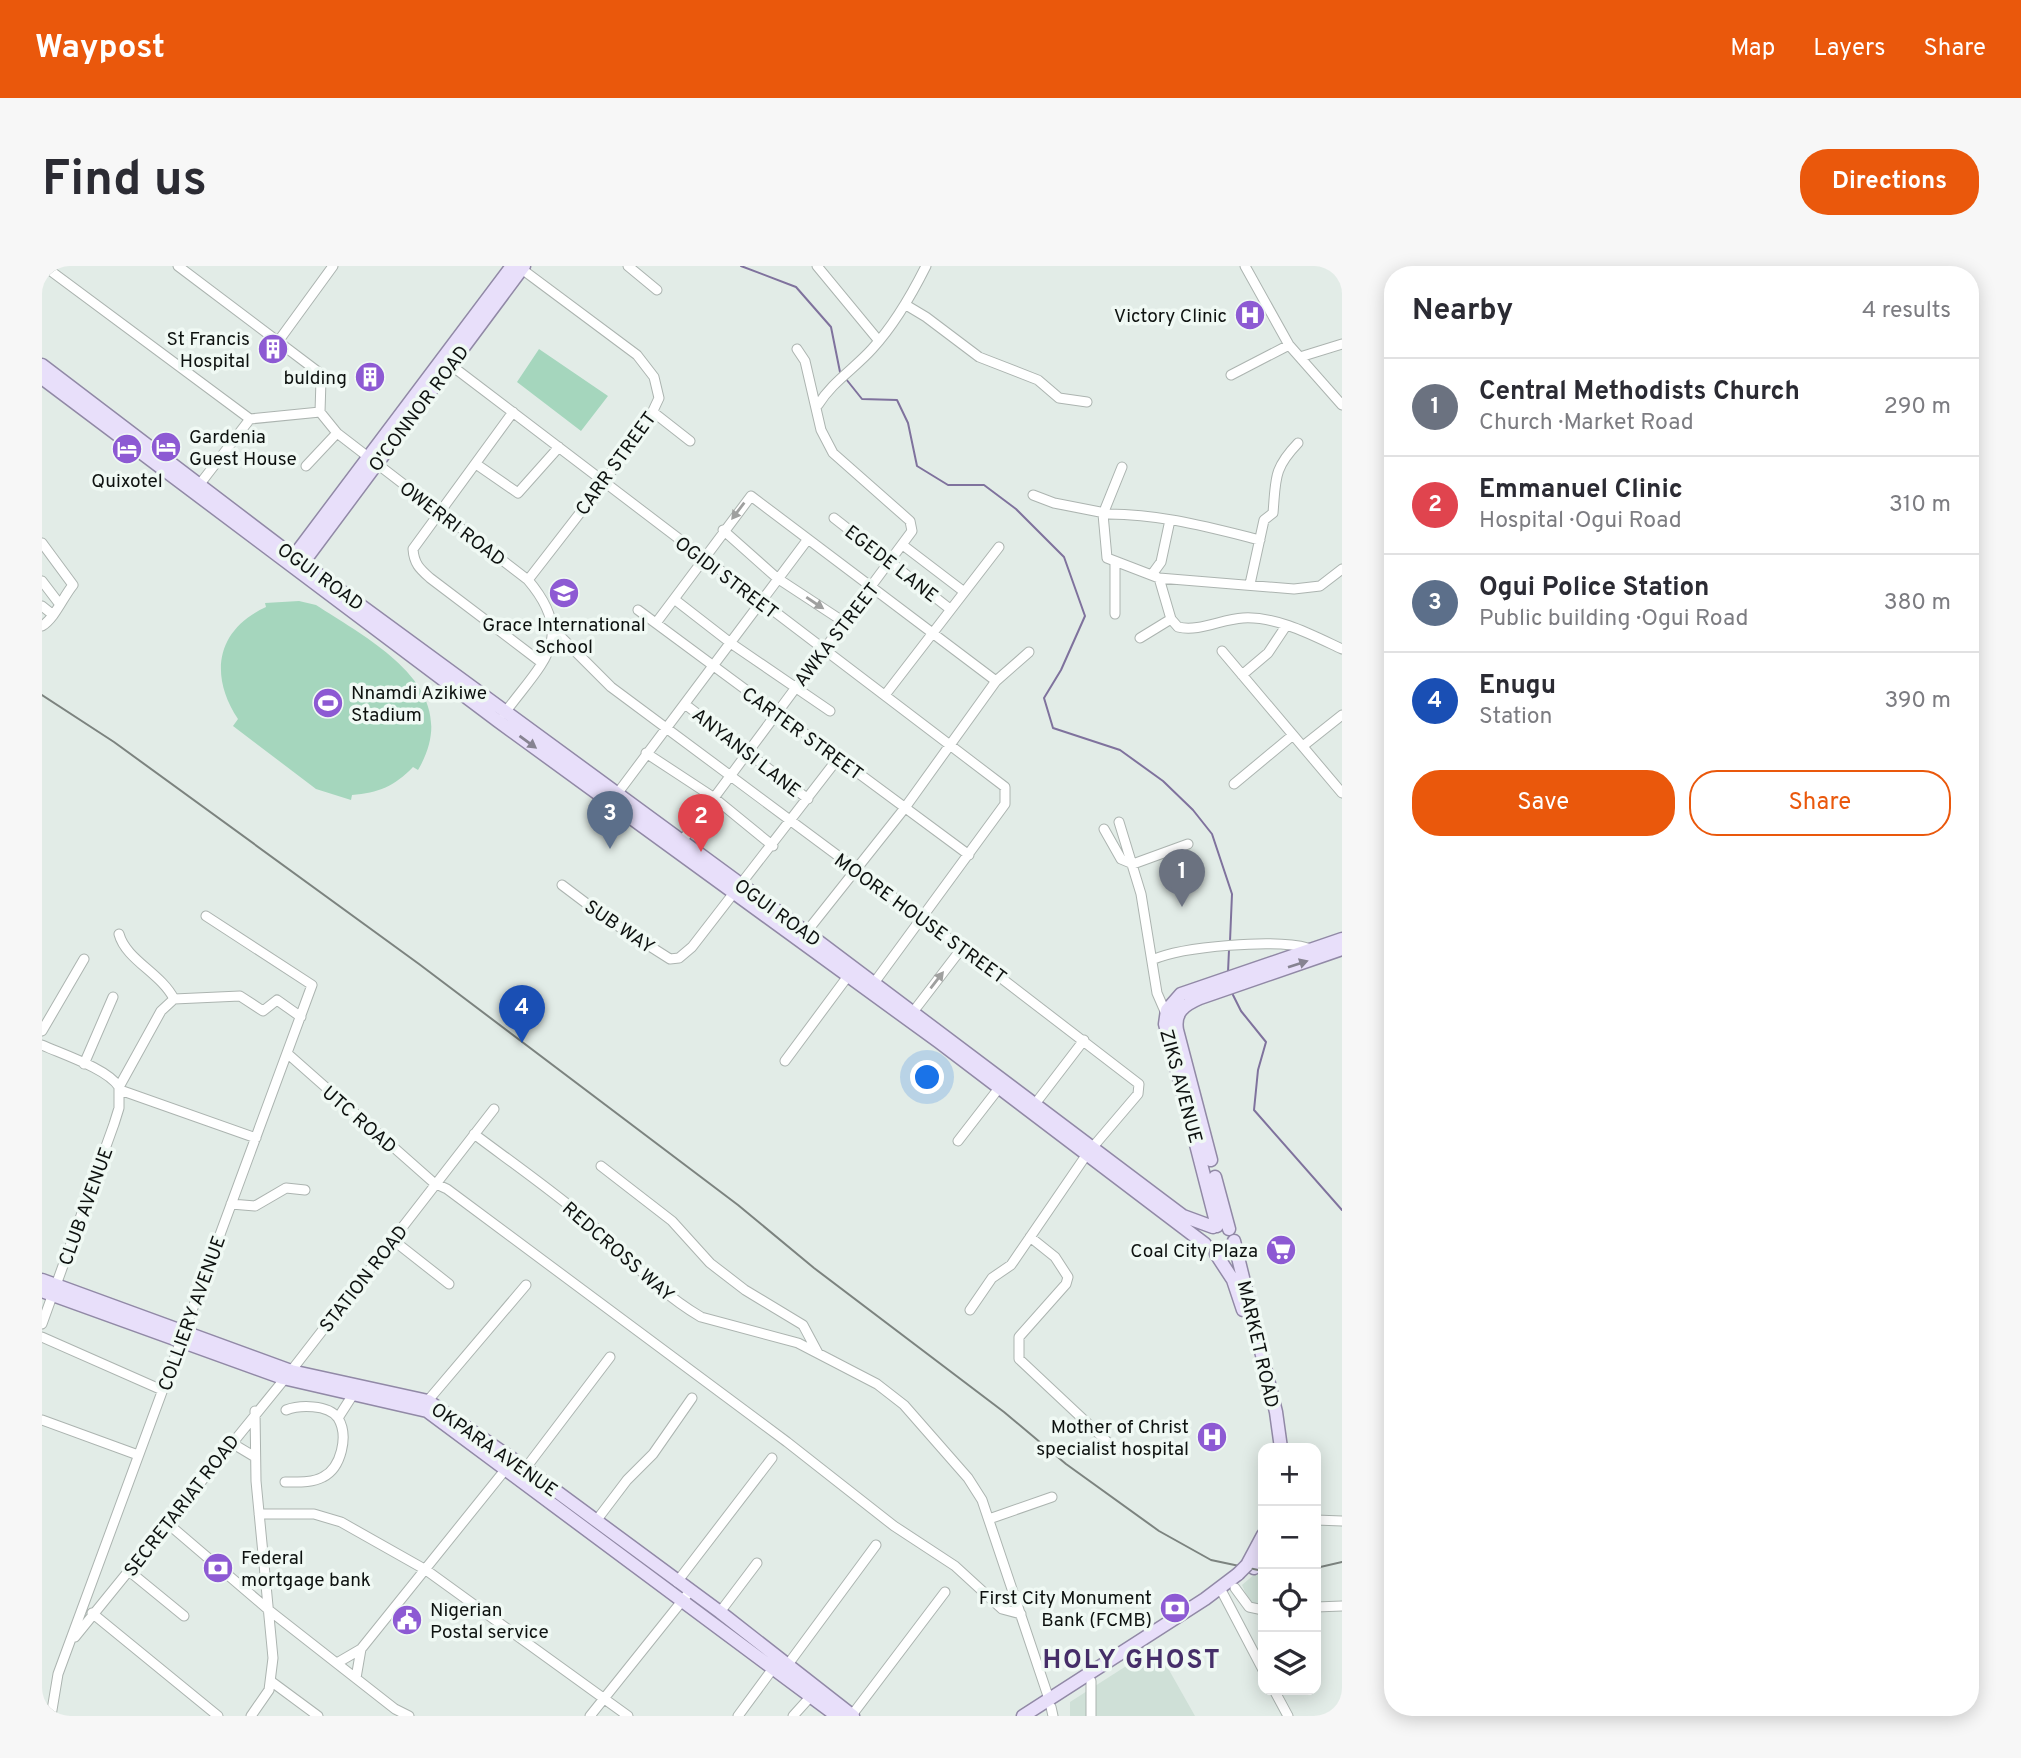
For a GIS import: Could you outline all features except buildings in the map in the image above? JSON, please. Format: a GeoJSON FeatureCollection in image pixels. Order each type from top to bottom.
{"type":"FeatureCollection","features":[{"type":"Feature","properties":{"kind":"main road","name":"O'CONNOR ROAD"},"geometry":{"type":"LineString","coordinates":[[296,563],[519,267]]}},
{"type":"Feature","properties":{"kind":"main road","name":"OGUI ROAD"},"geometry":{"type":"LineString","coordinates":[[42,365],[196,489],[281,547],[296,563],[316,571],[502,716]]}},
{"type":"Feature","properties":{"kind":"main road","name":"OGUI ROAD"},"geometry":{"type":"LineString","coordinates":[[42,378],[738,889],[913,1012],[1035,1104],[1205,1244]]}},
{"type":"Feature","properties":{"kind":"main road"},"geometry":{"type":"LineString","coordinates":[[281,547],[311,543],[316,571]]}},
{"type":"Feature","properties":{"kind":"main road","name":"OGUI ROAD"},"geometry":{"type":"LineString","coordinates":[[614,798],[682,841],[738,889]]}},
{"type":"Feature","properties":{"kind":"main road","name":"OGUI ROAD"},"geometry":{"type":"LineString","coordinates":[[803,936],[848,976],[999,1088],[1183,1216],[1223,1231]]}},
{"type":"Feature","properties":{"kind":"main road","name":"ZIKS AVENUE"},"geometry":{"type":"LineString","coordinates":[[1253,975],[1308,948],[1342,941]]}},
{"type":"Feature","properties":{"kind":"main road","name":"ZIKS AVENUE"},"geometry":{"type":"LineString","coordinates":[[1223,1231],[1170,1017],[1210,988],[1253,975],[1342,941]]}},
{"type":"Feature","properties":{"kind":"main road"},"geometry":{"type":"LineString","coordinates":[[1205,1244],[1206,1234],[1223,1231],[1228,1252],[1216,1254]]}},
{"type":"Feature","properties":{"kind":"main road","name":"MARKET ROAD"},"geometry":{"type":"LineString","coordinates":[[1223,1231],[1276,1412],[1280,1443]]}},
{"type":"Feature","properties":{"kind":"main road","name":"MARKET ROAD"},"geometry":{"type":"LineString","coordinates":[[1205,1244],[1216,1254],[1240,1296],[1272,1443]]}},
{"type":"Feature","properties":{"kind":"main road","name":"OKPARA AVENUE"},"geometry":{"type":"LineString","coordinates":[[42,1280],[50,1291],[287,1374],[354,1393],[424,1405]]}},
{"type":"Feature","properties":{"kind":"main road","name":"OKPARA AVENUE"},"geometry":{"type":"LineString","coordinates":[[287,1374],[424,1405],[510,1464],[687,1595],[812,1695],[852,1715]]}},
{"type":"Feature","properties":{"kind":"main road","name":"OKPARA AVENUE"},"geometry":{"type":"LineString","coordinates":[[510,1464],[525,1469],[563,1504],[596,1521],[677,1582],[687,1595],[720,1612],[789,1664],[826,1700],[837,1716]]}},
{"type":"Feature","properties":{"kind":"main road"},"geometry":{"type":"LineString","coordinates":[[1246,1571],[1258,1546]]}},
{"type":"Feature","properties":{"kind":"main road"},"geometry":{"type":"LineString","coordinates":[[1038,1716],[1226,1590],[1258,1560]]}},
{"type":"Feature","properties":{"kind":"main road"},"geometry":{"type":"LineString","coordinates":[[1023,1716],[1051,1708],[1226,1590]]}},
{"type":"Feature","properties":{"kind":"street"},"geometry":{"type":"LineString","coordinates":[[44,266],[250,418],[320,412],[320,375],[178,266]]}},
{"type":"Feature","properties":{"kind":"street"},"geometry":{"type":"LineString","coordinates":[[628,266],[657,290]]}},
{"type":"Feature","properties":{"kind":"street"},"geometry":{"type":"LineString","coordinates":[[817,266],[879,341]]}},
{"type":"Feature","properties":{"kind":"street"},"geometry":{"type":"LineString","coordinates":[[818,405],[843,375],[879,341],[906,305],[926,266]]}},
{"type":"Feature","properties":{"kind":"street"},"geometry":{"type":"LineString","coordinates":[[1245,266],[1289,345],[1342,405]]}},
{"type":"Feature","properties":{"kind":"street","name":"CARR STREET"},"geometry":{"type":"LineString","coordinates":[[519,267],[645,364],[658,388],[659,398],[653,412],[604,482],[528,580]]}},
{"type":"Feature","properties":{"kind":"street"},"geometry":{"type":"LineString","coordinates":[[277,342],[328,268]]}},
{"type":"Feature","properties":{"kind":"street"},"geometry":{"type":"LineString","coordinates":[[906,305],[979,357],[1038,380],[1059,398],[1087,402]]}},
{"type":"Feature","properties":{"kind":"street"},"geometry":{"type":"LineString","coordinates":[[1300,357],[1342,344]]}},
{"type":"Feature","properties":{"kind":"street"},"geometry":{"type":"LineString","coordinates":[[1231,375],[1289,345]]}},
{"type":"Feature","properties":{"kind":"street"},"geometry":{"type":"LineString","coordinates":[[797,349],[805,361],[818,405]]}},
{"type":"Feature","properties":{"kind":"street","name":"OGIDI STREET"},"geometry":{"type":"LineString","coordinates":[[447,362],[702,559],[1005,787],[1005,804],[969,855]]}},
{"type":"Feature","properties":{"kind":"street","name":"AWKA STREET"},"geometry":{"type":"LineString","coordinates":[[682,841],[795,686],[891,564],[913,527],[834,453],[821,430],[818,405]]}},
{"type":"Feature","properties":{"kind":"street","name":"OWERRI ROAD"},"geometry":{"type":"LineString","coordinates":[[320,412],[337,433],[528,580],[545,602],[555,631]]}},
{"type":"Feature","properties":{"kind":"street"},"geometry":{"type":"LineString","coordinates":[[513,412],[413,549],[416,566],[542,663]]}},
{"type":"Feature","properties":{"kind":"street"},"geometry":{"type":"LineString","coordinates":[[653,412],[690,441]]}},
{"type":"Feature","properties":{"kind":"street"},"geometry":{"type":"LineString","coordinates":[[196,489],[250,418]]}},
{"type":"Feature","properties":{"kind":"street"},"geometry":{"type":"LineString","coordinates":[[306,466],[337,433]]}},
{"type":"Feature","properties":{"kind":"street"},"geometry":{"type":"LineString","coordinates":[[1250,584],[1264,520],[1273,513],[1274,480],[1278,465],[1298,443]]}},
{"type":"Feature","properties":{"kind":"street"},"geometry":{"type":"LineString","coordinates":[[476,464],[518,493],[559,447]]}},
{"type":"Feature","properties":{"kind":"street"},"geometry":{"type":"LineString","coordinates":[[1122,467],[1103,514],[1106,555],[1115,563],[1156,576],[1294,589],[1311,588],[1326,582],[1342,569]]}},
{"type":"Feature","properties":{"kind":"street"},"geometry":{"type":"LineString","coordinates":[[1032,495],[1103,514],[1129,513],[1184,520],[1260,540]]}},
{"type":"Feature","properties":{"kind":"street"},"geometry":{"type":"LineString","coordinates":[[656,623],[723,530],[752,496],[996,681]]}},
{"type":"Feature","properties":{"kind":"street","name":"EGEDE LANE"},"geometry":{"type":"LineString","coordinates":[[834,518],[950,609]]}},
{"type":"Feature","properties":{"kind":"street"},"geometry":{"type":"LineString","coordinates":[[1170,520],[1156,576],[1171,619],[1178,627],[1257,618],[1286,626],[1342,649]]}},
{"type":"Feature","properties":{"kind":"street"},"geometry":{"type":"LineString","coordinates":[[723,530],[777,578],[844,622]]}},
{"type":"Feature","properties":{"kind":"street"},"geometry":{"type":"LineString","coordinates":[[614,798],[646,753],[715,667],[777,578],[808,539]]}},
{"type":"Feature","properties":{"kind":"street"},"geometry":{"type":"LineString","coordinates":[[42,543],[70,577],[73,585],[58,602],[49,621],[42,625]]}},
{"type":"Feature","properties":{"kind":"street"},"geometry":{"type":"LineString","coordinates":[[904,546],[963,591]]}},
{"type":"Feature","properties":{"kind":"street"},"geometry":{"type":"LineString","coordinates":[[885,695],[999,547]]}},
{"type":"Feature","properties":{"kind":"street"},"geometry":{"type":"LineString","coordinates":[[1115,563],[1115,614]]}},
{"type":"Feature","properties":{"kind":"street"},"geometry":{"type":"LineString","coordinates":[[42,580],[58,602]]}},
{"type":"Feature","properties":{"kind":"street"},"geometry":{"type":"LineString","coordinates":[[674,599],[732,644],[830,711]]}},
{"type":"Feature","properties":{"kind":"street"},"geometry":{"type":"LineString","coordinates":[[42,606],[52,614]]}},
{"type":"Feature","properties":{"kind":"street","name":"CARTER STREET"},"geometry":{"type":"LineString","coordinates":[[638,610],[969,855]]}},
{"type":"Feature","properties":{"kind":"street"},"geometry":{"type":"LineString","coordinates":[[1140,638],[1171,619]]}},
{"type":"Feature","properties":{"kind":"street"},"geometry":{"type":"LineString","coordinates":[[1242,675],[1268,653],[1286,626]]}},
{"type":"Feature","properties":{"kind":"street"},"geometry":{"type":"LineString","coordinates":[[502,716],[542,663],[555,631]]}},
{"type":"Feature","properties":{"kind":"street","name":"MOORE HOUSE STREET"},"geometry":{"type":"LineString","coordinates":[[555,631],[611,687],[962,948],[1139,1084],[1138,1094],[1090,1151]]}},
{"type":"Feature","properties":{"kind":"street"},"geometry":{"type":"LineString","coordinates":[[1222,651],[1342,793]]}},
{"type":"Feature","properties":{"kind":"street"},"geometry":{"type":"LineString","coordinates":[[803,936],[904,809],[996,681],[1029,652]]}},
{"type":"Feature","properties":{"kind":"street","name":"ANYANSI LANE"},"geometry":{"type":"LineString","coordinates":[[686,705],[745,754],[808,799]]}},
{"type":"Feature","properties":{"kind":"street"},"geometry":{"type":"LineString","coordinates":[[1303,746],[1342,715]]}},
{"type":"Feature","properties":{"kind":"street"},"geometry":{"type":"LineString","coordinates":[[1234,784],[1293,735]]}},
{"type":"Feature","properties":{"kind":"street"},"geometry":{"type":"LineString","coordinates":[[646,753],[713,797],[773,846]]}},
{"type":"Feature","properties":{"kind":"street"},"geometry":{"type":"LineString","coordinates":[[738,889],[839,757]]}},
{"type":"Feature","properties":{"kind":"street"},"geometry":{"type":"LineString","coordinates":[[1119,822],[1133,864],[1157,993],[1170,1017]]}},
{"type":"Feature","properties":{"kind":"street"},"geometry":{"type":"LineString","coordinates":[[1104,829],[1121,859],[1133,864],[1188,844]]}},
{"type":"Feature","properties":{"kind":"street"},"geometry":{"type":"LineString","coordinates":[[874,983],[969,855]]}},
{"type":"Feature","properties":{"kind":"street","name":"SUB WAY"},"geometry":{"type":"LineString","coordinates":[[562,885],[633,937],[674,960],[692,947],[738,889]]}},
{"type":"Feature","properties":{"kind":"street","name":"COLLIERY AVENUE"},"geometry":{"type":"LineString","coordinates":[[72,1641],[312,985],[205,916]]}},
{"type":"Feature","properties":{"kind":"street"},"geometry":{"type":"LineString","coordinates":[[119,934],[127,949],[157,974],[174,999],[240,996],[263,1011],[277,1000],[301,1017]]}},
{"type":"Feature","properties":{"kind":"street"},"geometry":{"type":"LineString","coordinates":[[1152,960],[1180,951],[1284,942],[1308,948]]}},
{"type":"Feature","properties":{"kind":"street"},"geometry":{"type":"LineString","coordinates":[[913,1012],[962,948]]}},
{"type":"Feature","properties":{"kind":"street"},"geometry":{"type":"LineString","coordinates":[[42,1031],[84,959]]}},
{"type":"Feature","properties":{"kind":"street"},"geometry":{"type":"LineString","coordinates":[[785,1061],[848,976]]}},
{"type":"Feature","properties":{"kind":"street"},"geometry":{"type":"LineString","coordinates":[[84,1064],[113,997]]}},
{"type":"Feature","properties":{"kind":"street","name":"CLUB AVENUE"},"geometry":{"type":"LineString","coordinates":[[42,1324],[50,1291],[114,1124],[120,1088],[161,1011],[174,999]]}},
{"type":"Feature","properties":{"kind":"street"},"geometry":{"type":"LineString","coordinates":[[1035,1104],[1084,1040]]}},
{"type":"Feature","properties":{"kind":"street"},"geometry":{"type":"LineString","coordinates":[[42,1045],[113,1079],[120,1088],[256,1138]]}},
{"type":"Feature","properties":{"kind":"street","name":"UTC ROAD"},"geometry":{"type":"LineString","coordinates":[[288,1054],[434,1183],[447,1189],[531,1251],[894,1526],[955,1566],[1002,1609],[1021,1614]]}},
{"type":"Feature","properties":{"kind":"street"},"geometry":{"type":"LineString","coordinates":[[958,1141],[999,1088]]}},
{"type":"Feature","properties":{"kind":"street","name":"STATION ROAD"},"geometry":{"type":"LineString","coordinates":[[287,1374],[393,1240],[434,1183],[495,1109]]}},
{"type":"Feature","properties":{"kind":"street","name":"REDCROSS WAY"},"geometry":{"type":"LineString","coordinates":[[474,1134],[575,1210],[676,1301],[701,1317],[775,1336],[818,1353],[877,1384],[904,1405],[979,1494],[1051,1708]]}},
{"type":"Feature","properties":{"kind":"street"},"geometry":{"type":"LineString","coordinates":[[970,1310],[992,1278],[1011,1265],[1090,1151]]}},
{"type":"Feature","properties":{"kind":"street"},"geometry":{"type":"LineString","coordinates":[[601,1166],[663,1213],[710,1263],[746,1290],[803,1325],[818,1353]]}},
{"type":"Feature","properties":{"kind":"street"},"geometry":{"type":"LineString","coordinates":[[231,1204],[256,1206],[286,1188],[305,1189]]}},
{"type":"Feature","properties":{"kind":"street"},"geometry":{"type":"LineString","coordinates":[[1030,1237],[1055,1257],[1068,1277],[1066,1284],[1019,1337],[1019,1359],[1116,1450]]}},
{"type":"Feature","properties":{"kind":"street"},"geometry":{"type":"LineString","coordinates":[[393,1240],[449,1284]]}},
{"type":"Feature","properties":{"kind":"street"},"geometry":{"type":"LineString","coordinates":[[424,1405],[526,1285]]}},
{"type":"Feature","properties":{"kind":"street"},"geometry":{"type":"LineString","coordinates":[[42,1337],[162,1390]]}},
{"type":"Feature","properties":{"kind":"street"},"geometry":{"type":"LineString","coordinates":[[525,1469],[610,1357]]}},
{"type":"Feature","properties":{"kind":"street","name":"SECRETARIAT ROAD"},"geometry":{"type":"LineString","coordinates":[[72,1641],[230,1441],[287,1374]]}},
{"type":"Feature","properties":{"kind":"street"},"geometry":{"type":"LineString","coordinates":[[285,1482],[315,1480],[337,1466],[341,1447],[338,1418],[354,1393]]}},
{"type":"Feature","properties":{"kind":"street"},"geometry":{"type":"LineString","coordinates":[[596,1521],[627,1480],[653,1454],[692,1398]]}},
{"type":"Feature","properties":{"kind":"street"},"geometry":{"type":"LineString","coordinates":[[286,1410],[311,1407],[327,1411],[338,1418]]}},
{"type":"Feature","properties":{"kind":"street","name":"SECRETARIAT ROAD"},"geometry":{"type":"LineString","coordinates":[[256,1411],[254,1457],[270,1611],[272,1682]]}},
{"type":"Feature","properties":{"kind":"street"},"geometry":{"type":"LineString","coordinates":[[42,1420],[138,1455]]}},
{"type":"Feature","properties":{"kind":"street"},"geometry":{"type":"LineString","coordinates":[[230,1441],[254,1457]]}},
{"type":"Feature","properties":{"kind":"street"},"geometry":{"type":"LineString","coordinates":[[677,1582],[772,1458]]}},
{"type":"Feature","properties":{"kind":"street"},"geometry":{"type":"LineString","coordinates":[[337,1663],[361,1649],[510,1464]]}},
{"type":"Feature","properties":{"kind":"street"},"geometry":{"type":"LineString","coordinates":[[989,1519],[1052,1497]]}},
{"type":"Feature","properties":{"kind":"street"},"geometry":{"type":"LineString","coordinates":[[259,1514],[314,1514],[331,1518],[426,1570],[628,1716]]}},
{"type":"Feature","properties":{"kind":"street"},"geometry":{"type":"LineString","coordinates":[[1321,1520],[1342,1521]]}},
{"type":"Feature","properties":{"kind":"street"},"geometry":{"type":"LineString","coordinates":[[166,1522],[270,1611],[355,1678],[392,1712],[409,1716]]}},
{"type":"Feature","properties":{"kind":"street"},"geometry":{"type":"LineString","coordinates":[[789,1664],[876,1545]]}},
{"type":"Feature","properties":{"kind":"street"},"geometry":{"type":"LineString","coordinates":[[720,1612],[757,1563]]}},
{"type":"Feature","properties":{"kind":"street"},"geometry":{"type":"LineString","coordinates":[[129,1571],[184,1616]]}},
{"type":"Feature","properties":{"kind":"street"},"geometry":{"type":"LineString","coordinates":[[1226,1590],[1249,1607],[1258,1609]]}},
{"type":"Feature","properties":{"kind":"street"},"geometry":{"type":"LineString","coordinates":[[1226,1590],[1258,1659]]}},
{"type":"Feature","properties":{"kind":"street"},"geometry":{"type":"LineString","coordinates":[[852,1715],[945,1592]]}},
{"type":"Feature","properties":{"kind":"street"},"geometry":{"type":"LineString","coordinates":[[590,1716],[687,1595]]}},
{"type":"Feature","properties":{"kind":"street"},"geometry":{"type":"LineString","coordinates":[[83,1605],[218,1716]]}},
{"type":"Feature","properties":{"kind":"street"},"geometry":{"type":"LineString","coordinates":[[1321,1607],[1342,1606]]}},
{"type":"Feature","properties":{"kind":"street"},"geometry":{"type":"LineString","coordinates":[[51,1716],[54,1686],[72,1641]]}},
{"type":"Feature","properties":{"kind":"street"},"geometry":{"type":"LineString","coordinates":[[355,1678],[361,1649]]}},
{"type":"Feature","properties":{"kind":"street"},"geometry":{"type":"LineString","coordinates":[[738,1716],[774,1667]]}},
{"type":"Feature","properties":{"kind":"street"},"geometry":{"type":"LineString","coordinates":[[1091,1681],[1091,1716]]}},
{"type":"Feature","properties":{"kind":"street"},"geometry":{"type":"LineString","coordinates":[[251,1716],[272,1682],[318,1716]]}},
{"type":"Feature","properties":{"kind":"street"},"geometry":{"type":"LineString","coordinates":[[793,1716],[812,1695]]}},
{"type":"Feature","properties":{"kind":"street"},"geometry":{"type":"LineString","coordinates":[[1277,1695],[1288,1716]]}},
{"type":"Feature","properties":{"kind":"shaded area"},"geometry":{"type":"Polygon","coordinates":[[[1256,1573],[1258,1607],[1252,1607],[1242,1585],[1256,1573]]]}},
{"type":"Feature","properties":{"kind":"shaded area"},"geometry":{"type":"Polygon","coordinates":[[[1156,1647],[1195,1716],[1070,1716],[1070,1702],[1156,1647]]]}},
{"type":"Feature","properties":{"kind":"green space"},"geometry":{"type":"Polygon","coordinates":[[[539,349],[608,396],[581,431],[517,382],[539,349]]]}},
{"type":"Feature","properties":{"kind":"green space","name":"Nnamdi Azikiwe Stadium"},"geometry":{"type":"Polygon","coordinates":[[[299,601],[316,605],[386,652],[406,671],[422,692],[430,715],[430,741],[418,770],[413,767],[393,784],[352,795],[351,800],[316,789],[233,726],[238,719],[223,686],[221,670],[222,655],[228,641],[236,628],[266,607],[265,603],[299,601]]]}},
{"type":"Feature","properties":{"kind":"waterway"},"geometry":{"type":"LineString","coordinates":[[741,266],[796,287],[831,327],[840,372]]}},
{"type":"Feature","properties":{"kind":"waterway"},"geometry":{"type":"LineString","coordinates":[[846,379],[862,399],[897,400],[908,423],[917,466],[948,485],[984,485],[1016,509],[1064,557],[1085,616],[1061,670],[1044,698],[1053,728],[1120,750],[1163,781],[1193,810],[1212,834],[1232,894],[1230,941]]}},
{"type":"Feature","properties":{"kind":"waterway"},"geometry":{"type":"LineString","coordinates":[[1228,972],[1229,950]]}},
{"type":"Feature","properties":{"kind":"waterway"},"geometry":{"type":"LineString","coordinates":[[1231,991],[1241,1011],[1266,1042],[1258,1070],[1254,1110],[1342,1210]]}},
{"type":"Feature","properties":{"kind":"railway"},"geometry":{"type":"LineString","coordinates":[[42,695],[114,742],[419,964],[738,1205],[814,1268],[1004,1412],[1066,1464],[1159,1531],[1211,1560],[1258,1570]]}},
{"type":"Feature","properties":{"kind":"railway"},"geometry":{"type":"LineString","coordinates":[[1321,1567],[1342,1562]]}},
{"type":"Feature","properties":{"kind":"place","name":"Victory Clinic"},"geometry":{"type":"Point","coordinates":[1250,315]}},
{"type":"Feature","properties":{"kind":"place","name":"St Francis Hospital"},"geometry":{"type":"Point","coordinates":[273,349]}},
{"type":"Feature","properties":{"kind":"place","name":"bulding"},"geometry":{"type":"Point","coordinates":[370,377]}},
{"type":"Feature","properties":{"kind":"place","name":"Gardenia Guest House"},"geometry":{"type":"Point","coordinates":[166,447]}},
{"type":"Feature","properties":{"kind":"place","name":"Quixotel"},"geometry":{"type":"Point","coordinates":[127,449]}},
{"type":"Feature","properties":{"kind":"place","name":"Grace International School"},"geometry":{"type":"Point","coordinates":[564,593]}},
{"type":"Feature","properties":{"kind":"place","name":"Nnamdi Azikiwe Stadium"},"geometry":{"type":"Point","coordinates":[328,703]}},
{"type":"Feature","properties":{"kind":"place","name":"Ogui Police Station"},"geometry":{"type":"Point","coordinates":[610,849]}},
{"type":"Feature","properties":{"kind":"place","name":"Emmanuel Clinic"},"geometry":{"type":"Point","coordinates":[701,852]}},
{"type":"Feature","properties":{"kind":"place","name":"Central Methodists Church"},"geometry":{"type":"Point","coordinates":[1182,907]}},
{"type":"Feature","properties":{"kind":"place","name":"Enugu"},"geometry":{"type":"Point","coordinates":[522,1043]}},
{"type":"Feature","properties":{"kind":"place","name":"Coal City Plaza"},"geometry":{"type":"Point","coordinates":[1281,1250]}},
{"type":"Feature","properties":{"kind":"place","name":"Mother of Christ specialist hospital"},"geometry":{"type":"Point","coordinates":[1212,1437]}},
{"type":"Feature","properties":{"kind":"place","name":"Federal mortgage bank"},"geometry":{"type":"Point","coordinates":[218,1568]}},
{"type":"Feature","properties":{"kind":"place","name":"First City Monument Bank (FCMB)"},"geometry":{"type":"Point","coordinates":[1175,1608]}},
{"type":"Feature","properties":{"kind":"place","name":"Nigerian Postal service"},"geometry":{"type":"Point","coordinates":[407,1620]}},
{"type":"Feature","properties":{"kind":"district","name":"HOLY GHOST"},"geometry":{"type":"Point","coordinates":[1132,1659]}}]}
